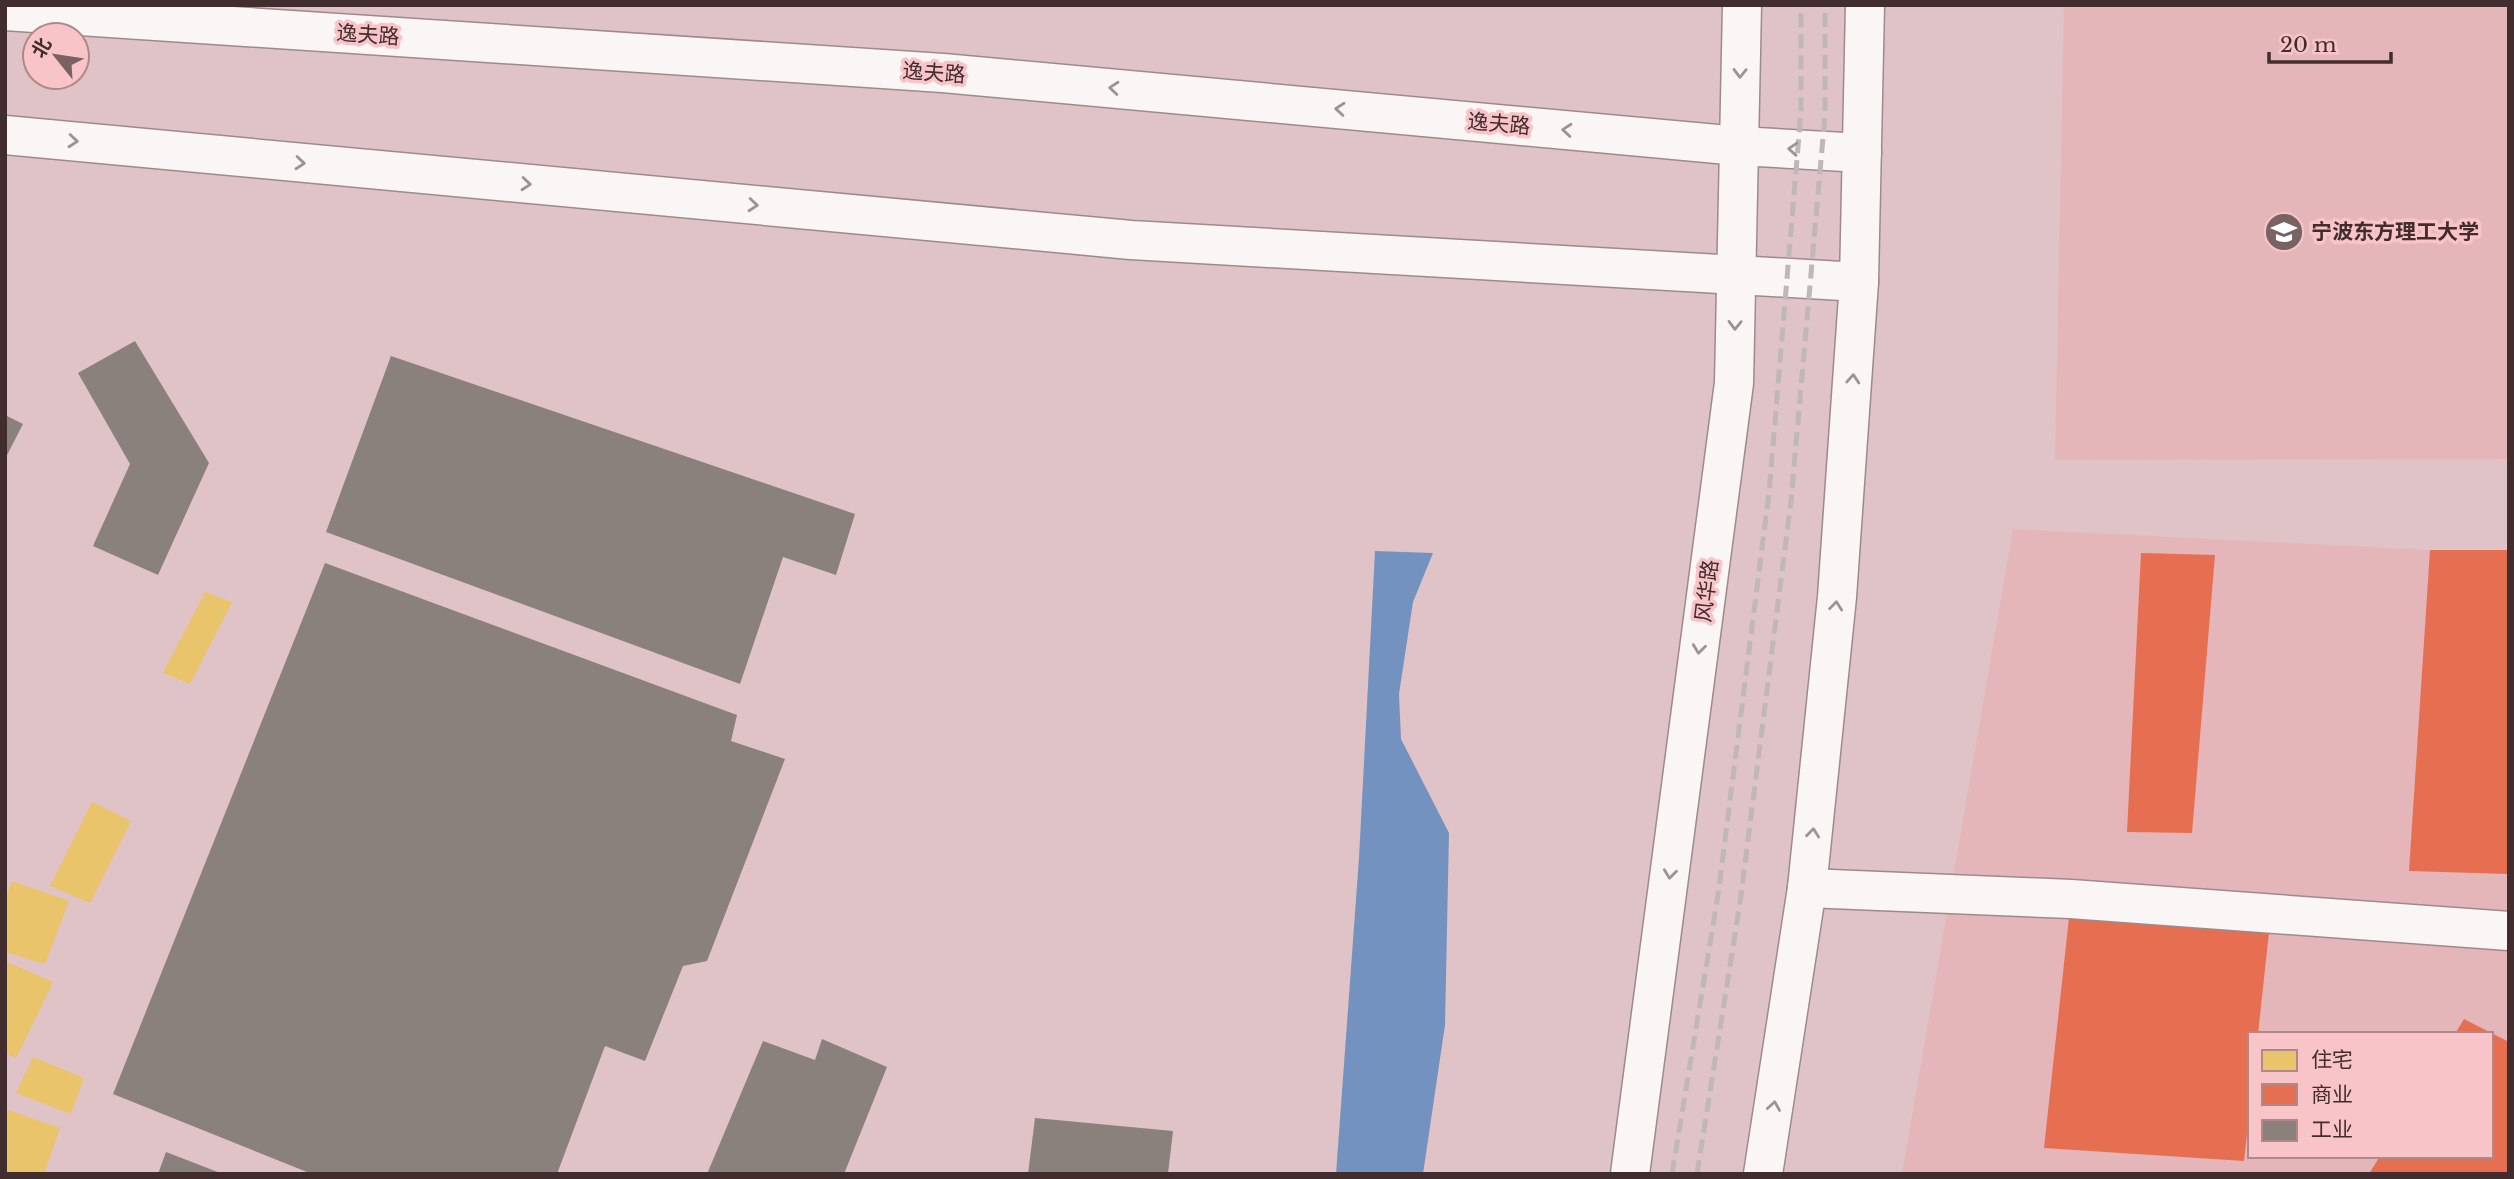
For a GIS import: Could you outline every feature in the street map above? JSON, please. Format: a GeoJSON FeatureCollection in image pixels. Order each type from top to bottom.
{"type":"FeatureCollection","features":[{"type":"Feature","properties":{"kind":"main road","name":"风华路"},"geometry":{"type":"LineString","coordinates":[[1630,1174],[1734,383],[1742,5]]}},
{"type":"Feature","properties":{"kind":"main road"},"geometry":{"type":"LineString","coordinates":[[1763,1174],[1807,888],[1837,597],[1860,282],[1865,5]]}},
{"type":"Feature","properties":{"kind":"main road","name":"逸夫路"},"geometry":{"type":"LineString","coordinates":[[5,11],[943,73],[1739,145],[1862,153]]}},
{"type":"Feature","properties":{"kind":"main road"},"geometry":{"type":"LineString","coordinates":[[5,135],[1131,240],[1860,282]]}},
{"type":"Feature","properties":{"kind":"main road"},"geometry":{"type":"LineString","coordinates":[[1807,888],[2071,899],[2509,931]]}},
{"type":"Feature","properties":{"kind":"shaded area","name":"宁波东方理工大学"},"geometry":{"type":"Polygon","coordinates":[[[2064,5],[2509,5],[2509,459],[2055,460],[2064,5]]]}},
{"type":"Feature","properties":{"kind":"shaded area"},"geometry":{"type":"Polygon","coordinates":[[[2013,529],[2509,554],[2509,1174],[1902,1174],[2013,529]]]}},
{"type":"Feature","properties":{"kind":"water"},"geometry":{"type":"Polygon","coordinates":[[[1375,551],[1433,553],[1413,602],[1399,694],[1401,739],[1449,833],[1445,1025],[1423,1174],[1336,1174],[1359,858],[1375,551]]]}},
{"type":"Feature","properties":{"kind":"building: 住宅"},"geometry":{"type":"Polygon","coordinates":[[[205,592],[232,602],[190,684],[163,673],[205,592]]]}},
{"type":"Feature","properties":{"kind":"building: 住宅"},"geometry":{"type":"Polygon","coordinates":[[[92,802],[131,821],[90,903],[50,886],[92,802]]]}},
{"type":"Feature","properties":{"kind":"building: 住宅"},"geometry":{"type":"Polygon","coordinates":[[[12,881],[69,901],[45,964],[5,952],[5,899],[12,881]]]}},
{"type":"Feature","properties":{"kind":"building: 住宅"},"geometry":{"type":"Polygon","coordinates":[[[5,961],[53,982],[16,1058],[5,1053],[5,961]]]}},
{"type":"Feature","properties":{"kind":"building: 住宅"},"geometry":{"type":"Polygon","coordinates":[[[33,1057],[84,1078],[71,1114],[16,1093],[33,1057]]]}},
{"type":"Feature","properties":{"kind":"building: 住宅"},"geometry":{"type":"Polygon","coordinates":[[[5,1109],[60,1128],[44,1174],[5,1174],[5,1109]]]}},
{"type":"Feature","properties":{"kind":"building: 商业"},"geometry":{"type":"Polygon","coordinates":[[[2430,550],[2509,550],[2509,874],[2409,871],[2430,550]]]}},
{"type":"Feature","properties":{"kind":"building: 商业"},"geometry":{"type":"Polygon","coordinates":[[[2141,553],[2215,555],[2192,833],[2127,832],[2141,553]]]}},
{"type":"Feature","properties":{"kind":"building: 商业"},"geometry":{"type":"Polygon","coordinates":[[[2071,899],[2271,914],[2258,1032],[2248,1032],[2248,1125],[2244,1161],[2044,1148],[2071,899]]]}},
{"type":"Feature","properties":{"kind":"building: 商业"},"geometry":{"type":"Polygon","coordinates":[[[2464,1019],[2489,1032],[2456,1032],[2464,1019]]]}},
{"type":"Feature","properties":{"kind":"building: 商业"},"geometry":{"type":"Polygon","coordinates":[[[2493,1034],[2509,1042],[2509,1174],[2369,1174],[2379,1158],[2493,1158],[2493,1034]]]}},
{"type":"Feature","properties":{"kind":"building: 工业"},"geometry":{"type":"Polygon","coordinates":[[[135,341],[209,463],[158,575],[93,546],[130,464],[78,373],[135,341]]]}},
{"type":"Feature","properties":{"kind":"building: 工业"},"geometry":{"type":"Polygon","coordinates":[[[391,356],[855,514],[836,575],[783,557],[740,684],[326,532],[391,356]]]}},
{"type":"Feature","properties":{"kind":"building: 工业"},"geometry":{"type":"Polygon","coordinates":[[[5,415],[23,424],[5,459],[5,415]]]}},
{"type":"Feature","properties":{"kind":"building: 工业"},"geometry":{"type":"Polygon","coordinates":[[[325,563],[737,715],[731,741],[785,759],[707,961],[683,966],[645,1061],[605,1046],[557,1174],[312,1174],[113,1094],[325,563]]]}},
{"type":"Feature","properties":{"kind":"building: 工业"},"geometry":{"type":"Polygon","coordinates":[[[822,1039],[887,1067],[844,1174],[707,1174],[763,1041],[815,1060],[822,1039]]]}},
{"type":"Feature","properties":{"kind":"building: 工业"},"geometry":{"type":"Polygon","coordinates":[[[1035,1118],[1173,1131],[1168,1174],[1028,1174],[1035,1118]]]}},
{"type":"Feature","properties":{"kind":"building: 工业"},"geometry":{"type":"Polygon","coordinates":[[[166,1152],[223,1174],[158,1174],[166,1152]]]}},
{"type":"Feature","properties":{"kind":"railway"},"geometry":{"type":"LineString","coordinates":[[1672,1174],[1718,895],[1769,493],[1801,111],[1801,5]]}},
{"type":"Feature","properties":{"kind":"railway"},"geometry":{"type":"LineString","coordinates":[[1697,1174],[1740,903],[1791,501],[1825,115],[1825,5]]}},
{"type":"Feature","properties":{"kind":"place","name":"宁波东方理工大学"},"geometry":{"type":"Point","coordinates":[2284,232]}}]}
